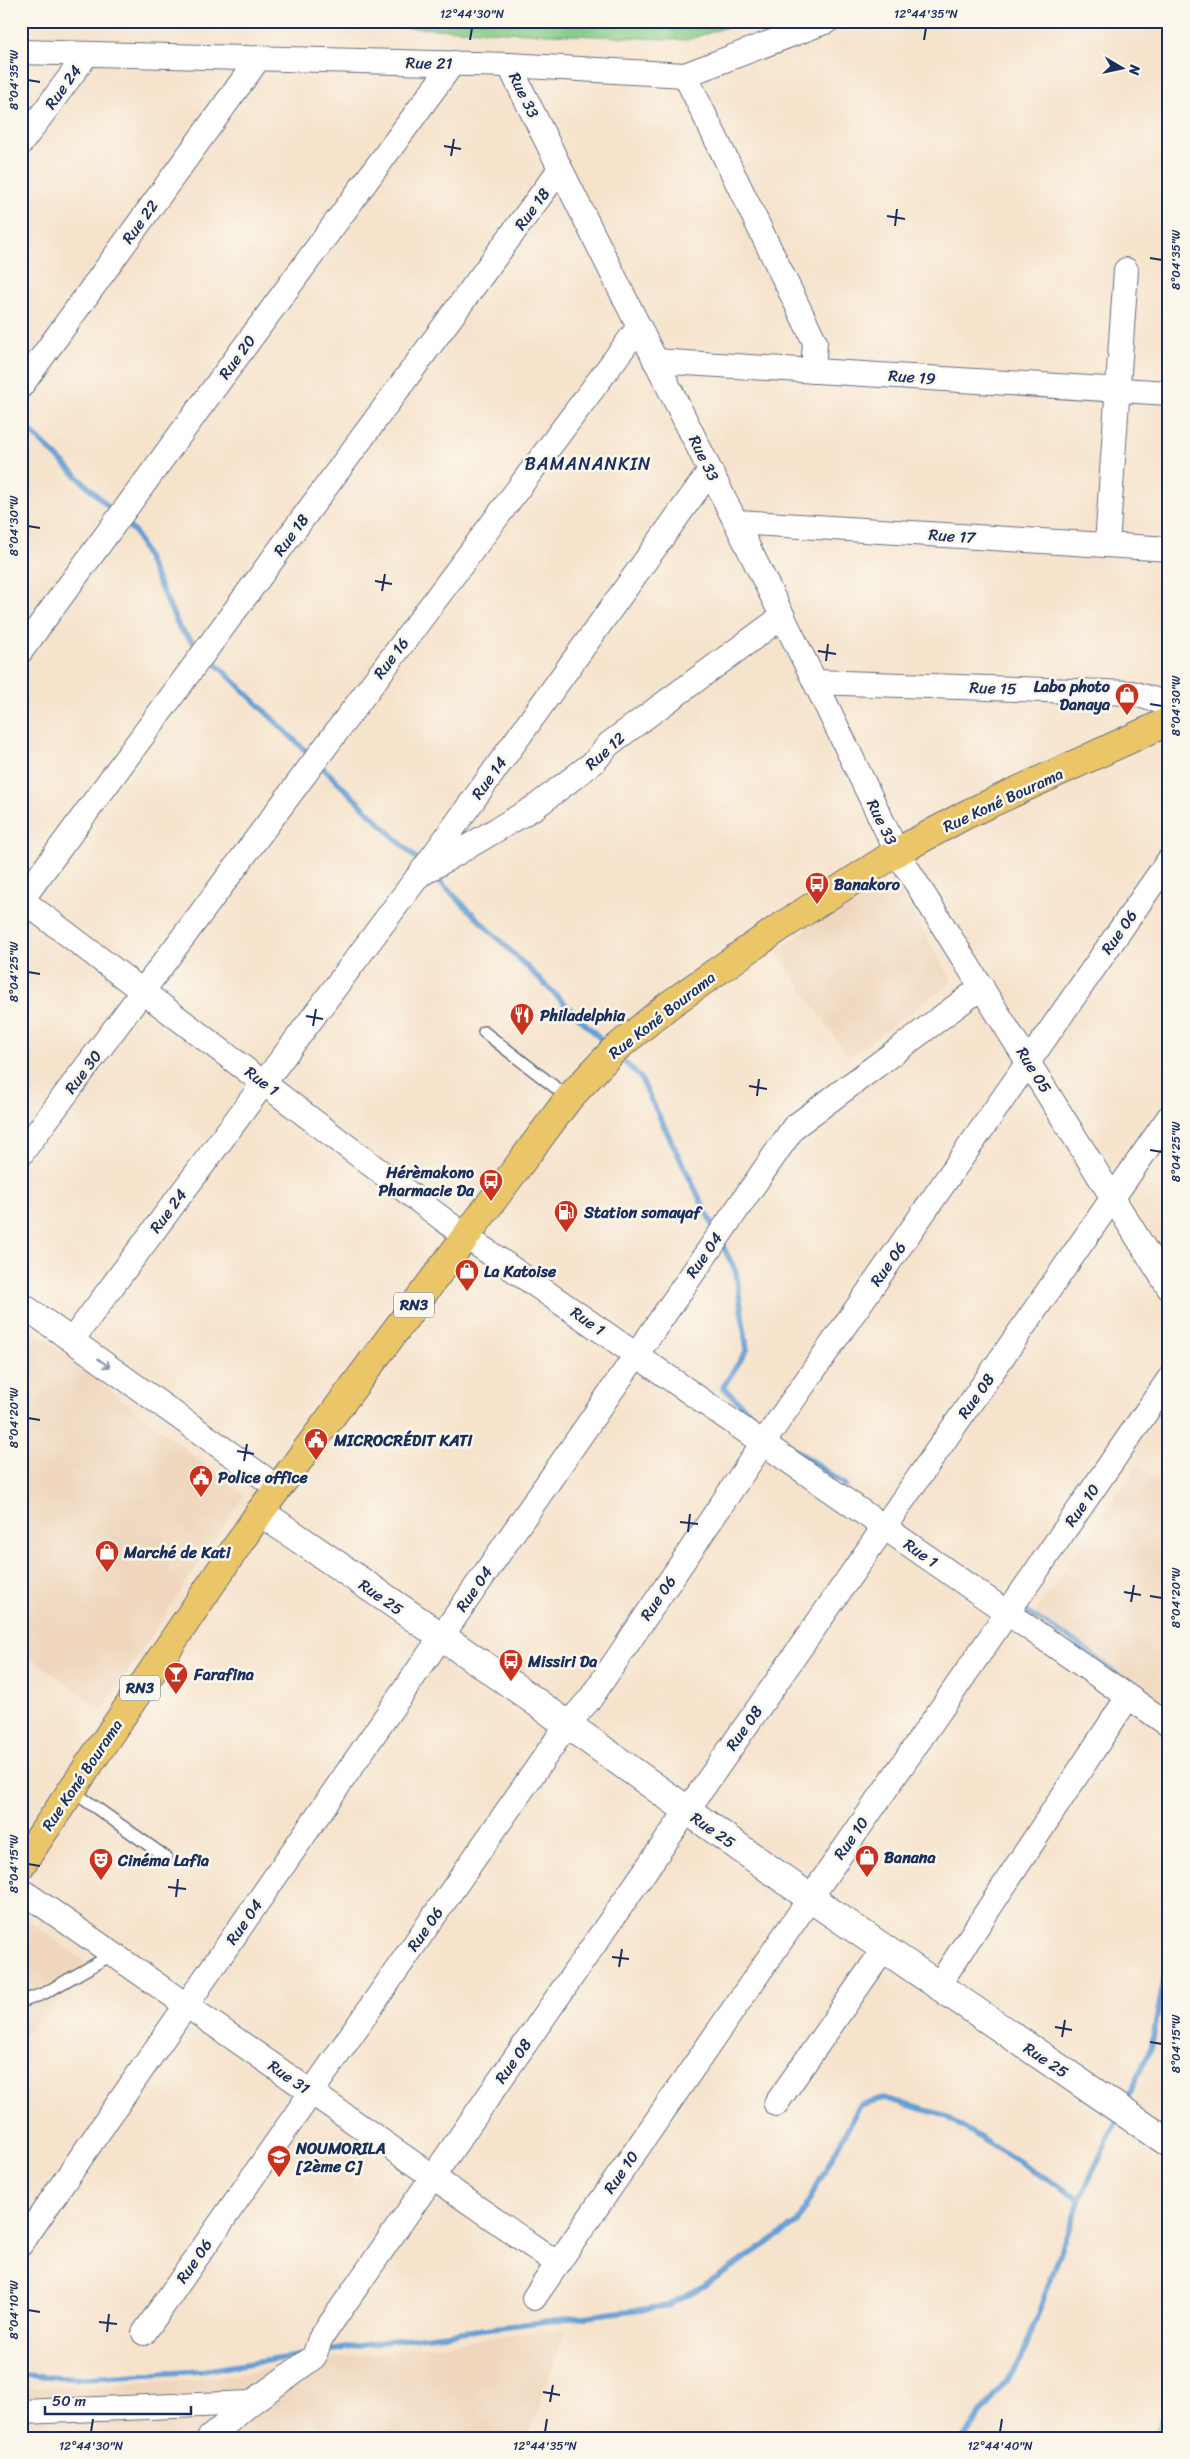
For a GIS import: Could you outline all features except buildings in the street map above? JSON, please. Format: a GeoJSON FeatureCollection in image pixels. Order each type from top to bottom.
{"type":"FeatureCollection","features":[{"type":"Feature","properties":{"kind":"highway","name":"Rue Koné Bourama"},"geometry":{"type":"LineString","coordinates":[[21,1865],[260,1512],[569,1098],[613,1051],[669,1005],[779,928],[897,852],[967,814],[1169,722]]}},
{"type":"Feature","properties":{"kind":"street","name":"Rue 21"},"geometry":{"type":"LineString","coordinates":[[21,52],[509,65],[685,76],[827,21]]}},
{"type":"Feature","properties":{"kind":"street","name":"Rue 24"},"geometry":{"type":"LineString","coordinates":[[21,143],[87,54]]}},
{"type":"Feature","properties":{"kind":"street","name":"Rue 22"},"geometry":{"type":"LineString","coordinates":[[21,386],[259,58]]}},
{"type":"Feature","properties":{"kind":"street","name":"Rue 20"},"geometry":{"type":"LineString","coordinates":[[21,651],[453,64]]}},
{"type":"Feature","properties":{"kind":"street","name":"Rue 33"},"geometry":{"type":"LineString","coordinates":[[509,65],[815,682],[897,852]]}},
{"type":"Feature","properties":{"kind":"street"},"geometry":{"type":"LineString","coordinates":[[685,76],[815,342],[813,371]]}},
{"type":"Feature","properties":{"kind":"street","name":"Rue 18"},"geometry":{"type":"LineString","coordinates":[[22,900],[560,170]]}},
{"type":"Feature","properties":{"kind":"street"},"geometry":{"type":"LineString","coordinates":[[1106,545],[1126,270]]}},
{"type":"Feature","properties":{"kind":"street","name":"Rue 16"},"geometry":{"type":"LineString","coordinates":[[144,990],[639,327]]}},
{"type":"Feature","properties":{"kind":"street","name":"Rue 19"},"geometry":{"type":"LineString","coordinates":[[656,360],[1169,393]]}},
{"type":"Feature","properties":{"kind":"street","name":"Rue 14"},"geometry":{"type":"LineString","coordinates":[[264,1082],[420,873],[710,471]]}},
{"type":"Feature","properties":{"kind":"street","name":"Rue 17"},"geometry":{"type":"LineString","coordinates":[[736,522],[1169,549]]}},
{"type":"Feature","properties":{"kind":"street","name":"Rue 12"},"geometry":{"type":"LineString","coordinates":[[420,873],[429,871],[535,807],[594,762],[609,744],[782,616]]}},
{"type":"Feature","properties":{"kind":"street","name":"Rue 15"},"geometry":{"type":"LineString","coordinates":[[815,682],[1132,692],[1169,704]]}},
{"type":"Feature","properties":{"kind":"street","name":"Rue 05"},"geometry":{"type":"LineString","coordinates":[[897,852],[1169,1288]]}},
{"type":"Feature","properties":{"kind":"street","name":"Rue 06"},"geometry":{"type":"LineString","coordinates":[[144,2333],[567,1725],[590,1699],[763,1443],[1169,860]]}},
{"type":"Feature","properties":{"kind":"street","name":"Rue 1"},"geometry":{"type":"LineString","coordinates":[[22,900],[144,990],[465,1236],[1169,1725]]}},
{"type":"Feature","properties":{"kind":"street","name":"Rue 04"},"geometry":{"type":"LineString","coordinates":[[21,2244],[794,1127],[982,987]]}},
{"type":"Feature","properties":{"kind":"street","name":"Rue 30"},"geometry":{"type":"LineString","coordinates":[[21,1154],[144,990]]}},
{"type":"Feature","properties":{"kind":"street","name":"Rue 24"},"geometry":{"type":"LineString","coordinates":[[72,1340],[264,1082]]}},
{"type":"Feature","properties":{"kind":"street","name":"Rue 08"},"geometry":{"type":"LineString","coordinates":[[209,2438],[317,2348],[432,2177],[1169,1117]]}},
{"type":"Feature","properties":{"kind":"street"},"geometry":{"type":"LineString","coordinates":[[21,1304],[278,1488]]}},
{"type":"Feature","properties":{"kind":"street","name":"Rue 10"},"geometry":{"type":"LineString","coordinates":[[534,2298],[1169,1379]]}},
{"type":"Feature","properties":{"kind":"street","name":"Rue 25"},"geometry":{"type":"LineString","coordinates":[[260,1512],[567,1725],[810,1898],[1161,2138]]}},
{"type":"Feature","properties":{"kind":"street"},"geometry":{"type":"LineString","coordinates":[[938,1986],[1128,1697]]}},
{"type":"Feature","properties":{"kind":"street","name":"Rue 31"},"geometry":{"type":"LineString","coordinates":[[21,1890],[558,2264]]}},
{"type":"Feature","properties":{"kind":"street"},"geometry":{"type":"LineString","coordinates":[[776,2104],[884,1949]]}},
{"type":"Feature","properties":{"kind":"street"},"geometry":{"type":"LineString","coordinates":[[21,2412],[251,2403]]}},
{"type":"Feature","properties":{"kind":"lane"},"geometry":{"type":"LineString","coordinates":[[484,1032],[569,1098]]}},
{"type":"Feature","properties":{"kind":"lane"},"geometry":{"type":"LineString","coordinates":[[71,1790],[167,1858]]}},
{"type":"Feature","properties":{"kind":"lane"},"geometry":{"type":"LineString","coordinates":[[21,2002],[45,1993],[113,1954]]}},
{"type":"Feature","properties":{"kind":"shaded area"},"geometry":{"type":"Polygon","coordinates":[[[894,882],[953,981],[849,1057],[776,952],[824,916],[894,882]]]}},
{"type":"Feature","properties":{"kind":"shaded area","name":"Marché de Kati"},"geometry":{"type":"Polygon","coordinates":[[[21,1321],[244,1495],[102,1710],[21,1651],[21,1321]]]}},
{"type":"Feature","properties":{"kind":"shaded area"},"geometry":{"type":"Polygon","coordinates":[[[1138,1465],[1169,1487],[1169,1709],[1034,1614],[1138,1465]]]}},
{"type":"Feature","properties":{"kind":"shaded area"},"geometry":{"type":"Polygon","coordinates":[[[21,1915],[92,1967],[21,2038],[21,1915]]]}},
{"type":"Feature","properties":{"kind":"shaded area"},"geometry":{"type":"Polygon","coordinates":[[[566,2328],[529,2438],[21,2438],[21,2388],[104,2386],[214,2378],[326,2360],[566,2328]]]}},
{"type":"Feature","properties":{"kind":"green space"},"geometry":{"type":"Polygon","coordinates":[[[252,21],[745,21],[687,40],[252,21]]]}},
{"type":"Feature","properties":{"kind":"green space"},"geometry":{"type":"Polygon","coordinates":[[[1169,2397],[1169,2438],[1153,2438],[1169,2397]]]}},
{"type":"Feature","properties":{"kind":"waterway"},"geometry":{"type":"LineString","coordinates":[[21,422],[115,513]]}},
{"type":"Feature","properties":{"kind":"waterway"},"geometry":{"type":"LineString","coordinates":[[123,521],[135,532],[180,629],[199,648]]}},
{"type":"Feature","properties":{"kind":"waterway"},"geometry":{"type":"LineString","coordinates":[[208,656],[311,756]]}},
{"type":"Feature","properties":{"kind":"waterway"},"geometry":{"type":"LineString","coordinates":[[319,764],[422,864]]}},
{"type":"Feature","properties":{"kind":"waterway"},"geometry":{"type":"LineString","coordinates":[[432,874],[608,1046]]}},
{"type":"Feature","properties":{"kind":"waterway"},"geometry":{"type":"LineString","coordinates":[[618,1056],[640,1077],[715,1230]]}},
{"type":"Feature","properties":{"kind":"waterway"},"geometry":{"type":"LineString","coordinates":[[721,1242],[736,1272],[747,1350],[723,1387],[766,1428]]}},
{"type":"Feature","properties":{"kind":"waterway"},"geometry":{"type":"LineString","coordinates":[[775,1435],[845,1485]]}},
{"type":"Feature","properties":{"kind":"waterway"},"geometry":{"type":"LineString","coordinates":[[1020,1608],[1074,1641],[1121,1678]]}},
{"type":"Feature","properties":{"kind":"waterway"},"geometry":{"type":"LineString","coordinates":[[1124,2105],[1151,2048],[1169,1954]]}},
{"type":"Feature","properties":{"kind":"waterway"},"geometry":{"type":"LineString","coordinates":[[322,2352],[389,2341],[667,2306],[705,2285],[797,2223],[860,2105],[883,2098],[943,2115],[1080,2199]]}},
{"type":"Feature","properties":{"kind":"waterway"},"geometry":{"type":"LineString","coordinates":[[963,2438],[1021,2360],[1080,2199],[1118,2118]]}},
{"type":"Feature","properties":{"kind":"waterway"},"geometry":{"type":"LineString","coordinates":[[21,2375],[86,2378],[201,2371],[303,2355]]}},
{"type":"Feature","properties":{"kind":"place","name":"Labo photo Danaya"},"geometry":{"type":"Point","coordinates":[1127,716]}},
{"type":"Feature","properties":{"kind":"place","name":"Banakoro"},"geometry":{"type":"Point","coordinates":[817,905]}},
{"type":"Feature","properties":{"kind":"place","name":"Philadelphia"},"geometry":{"type":"Point","coordinates":[522,1036]}},
{"type":"Feature","properties":{"kind":"place","name":"Hérèmakono Pharmacie Da"},"geometry":{"type":"Point","coordinates":[491,1202]}},
{"type":"Feature","properties":{"kind":"place","name":"Station somayaf"},"geometry":{"type":"Point","coordinates":[566,1233]}},
{"type":"Feature","properties":{"kind":"place","name":"La Katoise"},"geometry":{"type":"Point","coordinates":[467,1292]}},
{"type":"Feature","properties":{"kind":"place","name":"MICROCRÉDIT KATI"},"geometry":{"type":"Point","coordinates":[316,1461]}},
{"type":"Feature","properties":{"kind":"place","name":"Police office"},"geometry":{"type":"Point","coordinates":[201,1498]}},
{"type":"Feature","properties":{"kind":"place","name":"Marché de Kati"},"geometry":{"type":"Point","coordinates":[107,1573]}},
{"type":"Feature","properties":{"kind":"place","name":"Missiri Da"},"geometry":{"type":"Point","coordinates":[511,1682]}},
{"type":"Feature","properties":{"kind":"place","name":"Farafina"},"geometry":{"type":"Point","coordinates":[176,1695]}},
{"type":"Feature","properties":{"kind":"place","name":"Banana"},"geometry":{"type":"Point","coordinates":[867,1878]}},
{"type":"Feature","properties":{"kind":"place","name":"Cinéma Lafia"},"geometry":{"type":"Point","coordinates":[101,1881]}},
{"type":"Feature","properties":{"kind":"place","name":"NOUMORILA [2ème C]"},"geometry":{"type":"Point","coordinates":[279,2178]}},
{"type":"Feature","properties":{"kind":"district","name":"BAMANANKIN"},"geometry":{"type":"Point","coordinates":[588,464]}}]}
